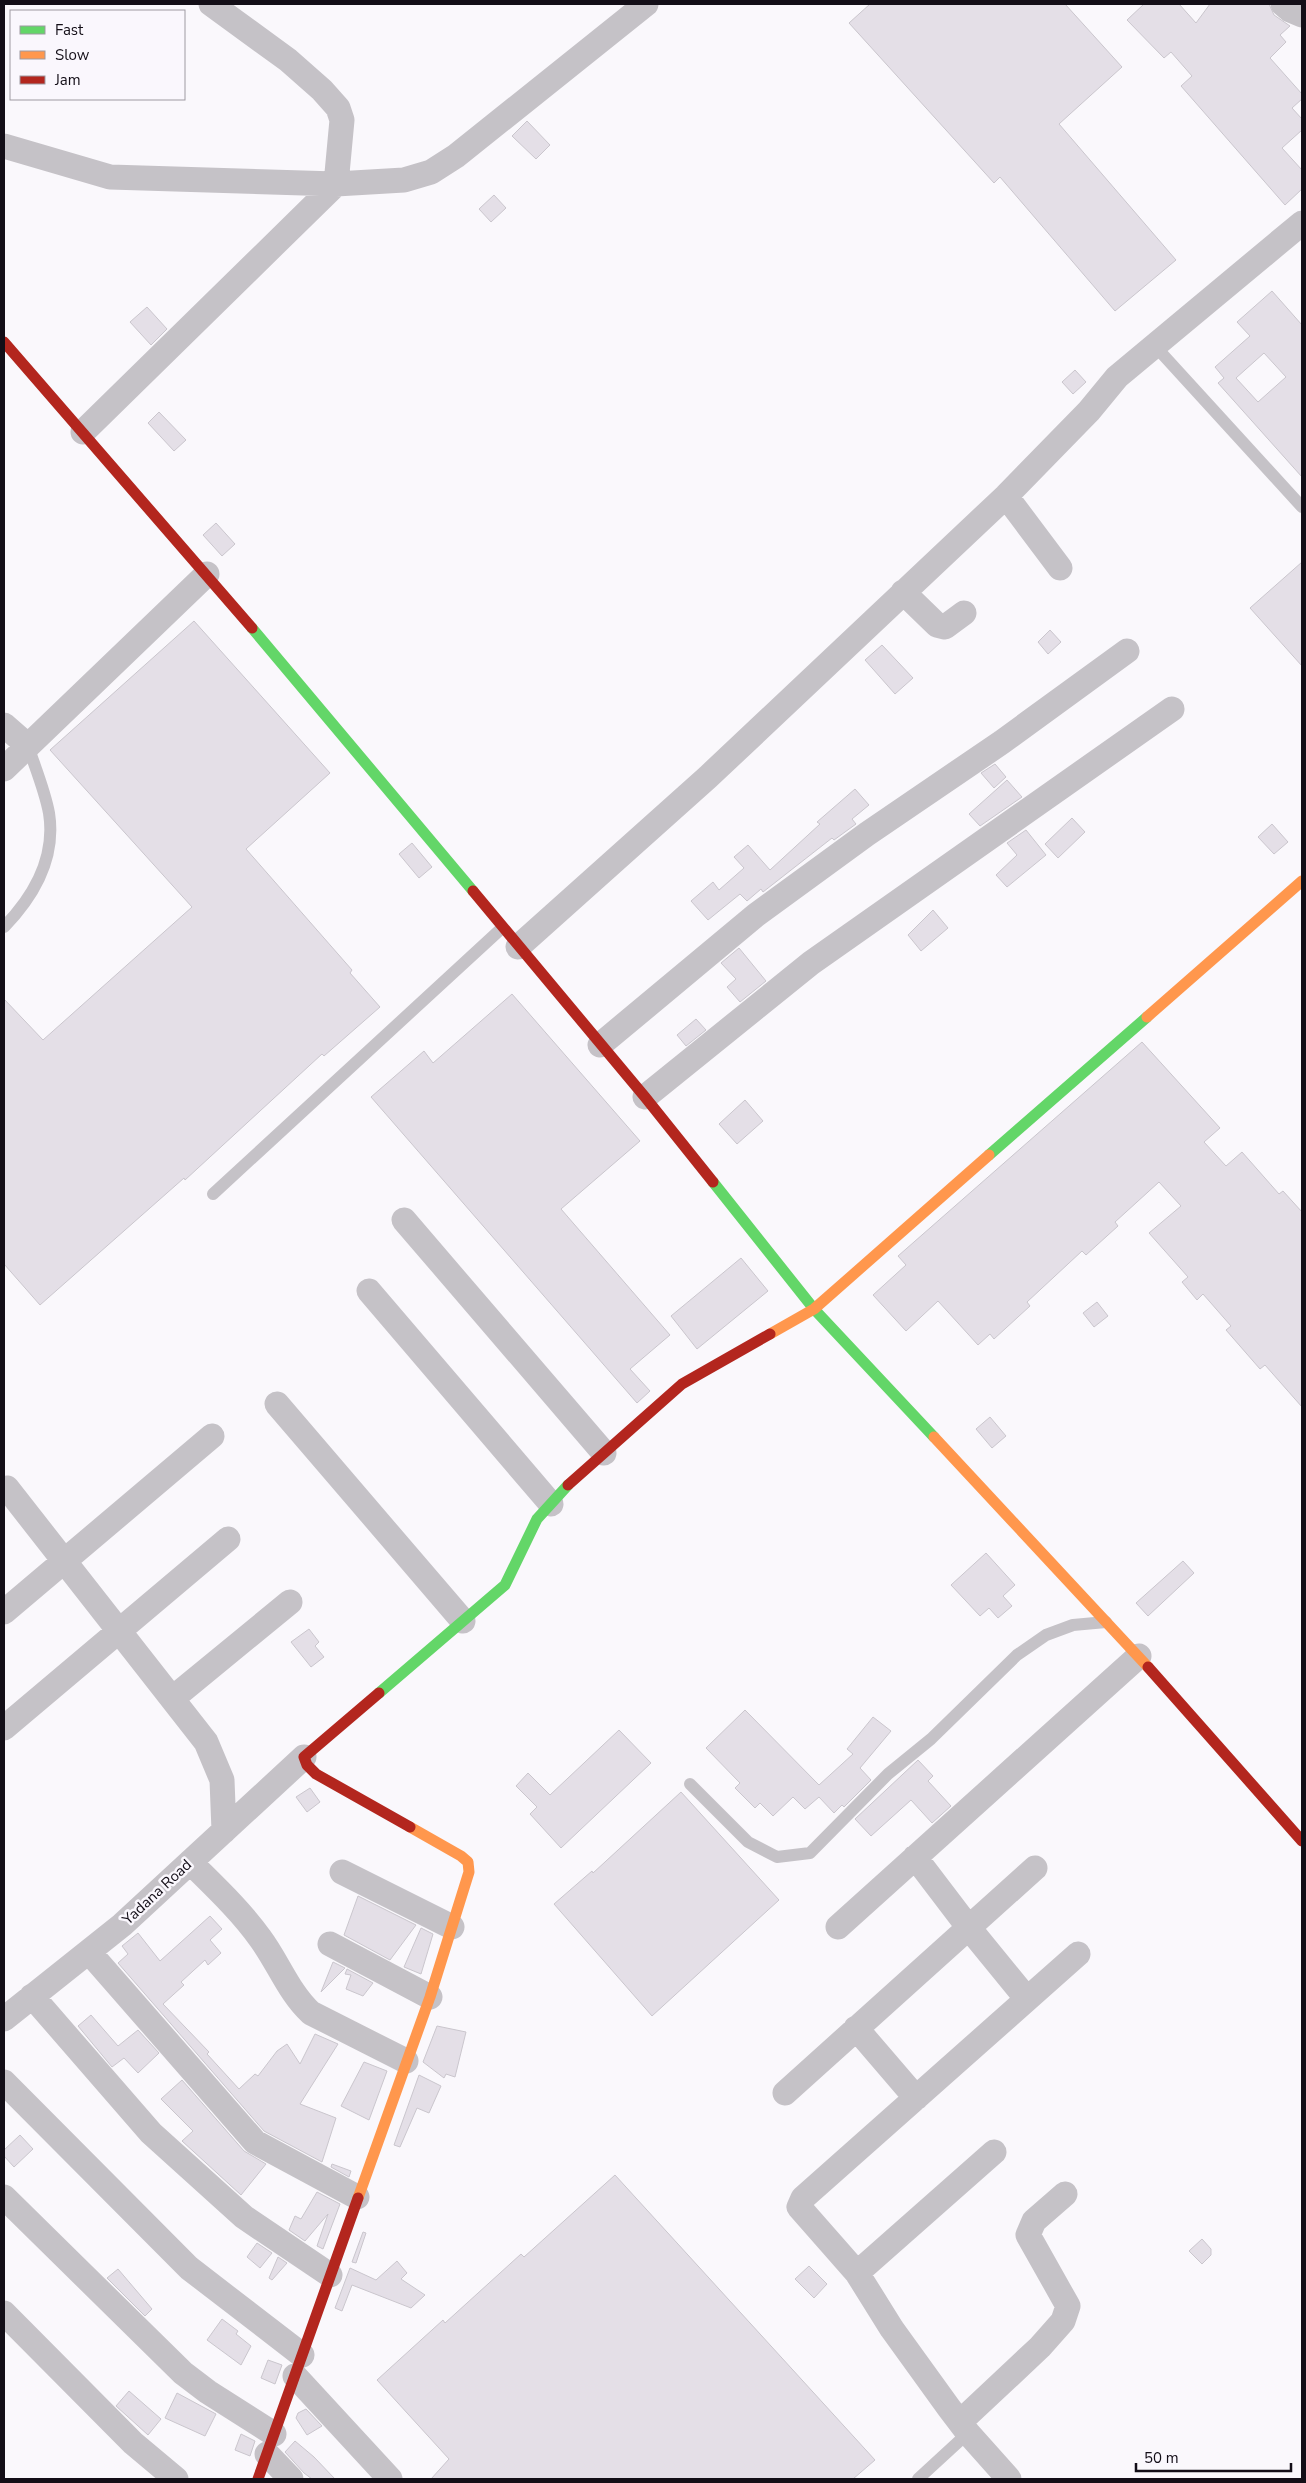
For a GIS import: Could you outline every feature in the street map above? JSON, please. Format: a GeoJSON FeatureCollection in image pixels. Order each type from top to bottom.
{"type":"FeatureCollection","features":[{"type":"Feature","properties":{"kind":"street"},"geometry":{"type":"LineString","coordinates":[[83,432],[336,184],[342,120],[338,108],[322,90],[288,60],[211,4]]}},
{"type":"Feature","properties":{"kind":"street"},"geometry":{"type":"LineString","coordinates":[[4,146],[110,177],[336,184],[404,180],[431,172],[456,156],[646,4]]}},
{"type":"Feature","properties":{"kind":"street"},"geometry":{"type":"LineString","coordinates":[[1283,4],[1290,10],[1302,15]]}},
{"type":"Feature","properties":{"kind":"street"},"geometry":{"type":"LineString","coordinates":[[510,938],[708,777],[1006,496],[1089,411],[1117,377],[1302,223]]}},
{"type":"Feature","properties":{"kind":"street"},"geometry":{"type":"LineString","coordinates":[[4,342],[207,574],[645,1097],[814,1309],[1108,1622],[1302,1841]]}},
{"type":"Feature","properties":{"kind":"street"},"geometry":{"type":"LineString","coordinates":[[1006,496],[1060,568]]}},
{"type":"Feature","properties":{"kind":"street"},"geometry":{"type":"LineString","coordinates":[[4,769],[207,574]]}},
{"type":"Feature","properties":{"kind":"street"},"geometry":{"type":"LineString","coordinates":[[904,592],[937,625],[945,627],[964,613]]}},
{"type":"Feature","properties":{"kind":"street"},"geometry":{"type":"LineString","coordinates":[[600,1045],[756,915],[867,834],[1002,742],[1127,651]]}},
{"type":"Feature","properties":{"kind":"street"},"geometry":{"type":"LineString","coordinates":[[645,1097],[812,963],[1172,709]]}},
{"type":"Feature","properties":{"kind":"street"},"geometry":{"type":"LineString","coordinates":[[4,725],[28,746]]}},
{"type":"Feature","properties":{"kind":"street"},"geometry":{"type":"LineString","coordinates":[[258,2479],[357,2197],[430,1997],[469,1872],[468,1862],[316,1774],[307,1765],[304,1756],[508,1581],[534,1524],[564,1488],[682,1384],[814,1309],[1302,881]]}},
{"type":"Feature","properties":{"kind":"street"},"geometry":{"type":"LineString","coordinates":[[404,1220],[604,1453]]}},
{"type":"Feature","properties":{"kind":"street"},"geometry":{"type":"LineString","coordinates":[[369,1291],[551,1504]]}},
{"type":"Feature","properties":{"kind":"street"},"geometry":{"type":"LineString","coordinates":[[277,1404],[463,1620]]}},
{"type":"Feature","properties":{"kind":"street"},"geometry":{"type":"LineString","coordinates":[[4,1612],[212,1436]]}},
{"type":"Feature","properties":{"kind":"street"},"geometry":{"type":"LineString","coordinates":[[7,1488],[206,1742],[217,1763],[222,1780],[224,1831]]}},
{"type":"Feature","properties":{"kind":"street"},"geometry":{"type":"LineString","coordinates":[[4,1728],[228,1539]]}},
{"type":"Feature","properties":{"kind":"street"},"geometry":{"type":"LineString","coordinates":[[173,1698],[290,1602]]}},
{"type":"Feature","properties":{"kind":"street"},"geometry":{"type":"LineString","coordinates":[[838,1927],[1139,1656]]}},
{"type":"Feature","properties":{"kind":"street","name":"Yadana Road"},"geometry":{"type":"LineString","coordinates":[[4,2019],[122,1925],[304,1756]]}},
{"type":"Feature","properties":{"kind":"street"},"geometry":{"type":"LineString","coordinates":[[915,1857],[968,1928],[1027,1999]]}},
{"type":"Feature","properties":{"kind":"street"},"geometry":{"type":"LineString","coordinates":[[190,1862],[250,1924],[293,1988],[298,2001],[311,2013],[406,2061]]}},
{"type":"Feature","properties":{"kind":"street"},"geometry":{"type":"LineString","coordinates":[[785,2093],[1035,1868]]}},
{"type":"Feature","properties":{"kind":"street"},"geometry":{"type":"LineString","coordinates":[[342,1872],[452,1927]]}},
{"type":"Feature","properties":{"kind":"street"},"geometry":{"type":"LineString","coordinates":[[330,1944],[430,1997]]}},
{"type":"Feature","properties":{"kind":"street"},"geometry":{"type":"LineString","coordinates":[[89,1952],[260,2147],[357,2197]]}},
{"type":"Feature","properties":{"kind":"street"},"geometry":{"type":"LineString","coordinates":[[1009,2479],[964,2428],[892,2329],[857,2273],[799,2207],[803,2198],[1078,1954]]}},
{"type":"Feature","properties":{"kind":"street"},"geometry":{"type":"LineString","coordinates":[[32,1996],[151,2133],[244,2217],[330,2275]]}},
{"type":"Feature","properties":{"kind":"street"},"geometry":{"type":"LineString","coordinates":[[856,2028],[916,2098]]}},
{"type":"Feature","properties":{"kind":"street"},"geometry":{"type":"LineString","coordinates":[[4,2082],[189,2268],[298,2366],[390,2479]]}},
{"type":"Feature","properties":{"kind":"street"},"geometry":{"type":"LineString","coordinates":[[857,2273],[994,2152]]}},
{"type":"Feature","properties":{"kind":"street"},"geometry":{"type":"LineString","coordinates":[[964,2428],[1063,2321],[1068,2306],[1028,2235],[1034,2221],[1065,2194]]}},
{"type":"Feature","properties":{"kind":"street"},"geometry":{"type":"LineString","coordinates":[[4,2197],[183,2373],[271,2444],[291,2479]]}},
{"type":"Feature","properties":{"kind":"street"},"geometry":{"type":"LineString","coordinates":[[4,2313],[133,2443],[176,2479]]}},
{"type":"Feature","properties":{"kind":"lane"},"geometry":{"type":"LineString","coordinates":[[1156,346],[1302,507]]}},
{"type":"Feature","properties":{"kind":"lane"},"geometry":{"type":"LineString","coordinates":[[4,926],[22,908],[40,879],[50,844],[49,812],[28,746]]}},
{"type":"Feature","properties":{"kind":"lane"},"geometry":{"type":"LineString","coordinates":[[213,1194],[510,938]]}},
{"type":"Feature","properties":{"kind":"lane"},"geometry":{"type":"LineString","coordinates":[[690,1784],[748,1842],[776,1857],[810,1853],[888,1774],[931,1739],[1017,1655],[1046,1635],[1073,1625],[1108,1622]]}},
{"type":"Feature","properties":{"kind":"lane"},"geometry":{"type":"LineString","coordinates":[[918,2479],[964,2428]]}},
{"type":"Feature","properties":{"kind":"building"},"geometry":{"type":"Polygon","coordinates":[[[870,4],[1065,4],[1122,67],[1059,124],[1176,260],[1115,311],[1000,177],[994,183],[849,23],[870,4]]]}},
{"type":"Feature","properties":{"kind":"building"},"geometry":{"type":"Polygon","coordinates":[[[1144,4],[1179,4],[1196,23],[1210,4],[1269,4],[1274,15],[1290,26],[1280,35],[1286,42],[1270,58],[1302,94],[1302,99],[1292,108],[1302,119],[1302,130],[1282,148],[1302,170],[1302,189],[1285,205],[1181,86],[1192,76],[1171,52],[1164,58],[1127,20],[1144,4]]]}},
{"type":"Feature","properties":{"kind":"building"},"geometry":{"type":"Polygon","coordinates":[[[527,121],[550,145],[536,159],[512,136],[527,121]]]}},
{"type":"Feature","properties":{"kind":"building"},"geometry":{"type":"Polygon","coordinates":[[[494,195],[506,208],[491,222],[479,209],[494,195]]]}},
{"type":"Feature","properties":{"kind":"building"},"geometry":{"type":"Polygon","coordinates":[[[1272,291],[1302,325],[1302,477],[1218,383],[1224,378],[1215,367],[1250,336],[1237,322],[1272,291]],[[1264,353],[1236,378],[1258,402],[1286,377],[1264,353]]]}},
{"type":"Feature","properties":{"kind":"building"},"geometry":{"type":"Polygon","coordinates":[[[147,307],[167,329],[151,345],[130,322],[147,307]]]}},
{"type":"Feature","properties":{"kind":"building"},"geometry":{"type":"Polygon","coordinates":[[[1075,370],[1086,382],[1073,394],[1062,382],[1075,370]]]}},
{"type":"Feature","properties":{"kind":"building"},"geometry":{"type":"Polygon","coordinates":[[[159,412],[186,440],[174,451],[148,423],[159,412]]]}},
{"type":"Feature","properties":{"kind":"building"},"geometry":{"type":"Polygon","coordinates":[[[216,523],[235,544],[222,556],[203,535],[216,523]]]}},
{"type":"Feature","properties":{"kind":"building"},"geometry":{"type":"Polygon","coordinates":[[[1302,562],[1302,666],[1250,608],[1302,562]]]}},
{"type":"Feature","properties":{"kind":"building"},"geometry":{"type":"Polygon","coordinates":[[[194,621],[330,773],[246,849],[352,970],[350,973],[380,1007],[324,1056],[322,1054],[185,1180],[184,1178],[40,1305],[4,1264],[4,999],[43,1040],[192,907],[50,750],[194,621]]]}},
{"type":"Feature","properties":{"kind":"building"},"geometry":{"type":"Polygon","coordinates":[[[1050,630],[1061,642],[1048,654],[1038,642],[1050,630]]]}},
{"type":"Feature","properties":{"kind":"building"},"geometry":{"type":"Polygon","coordinates":[[[882,645],[913,678],[895,694],[865,660],[882,645]]]}},
{"type":"Feature","properties":{"kind":"building"},"geometry":{"type":"Polygon","coordinates":[[[995,764],[1006,777],[994,788],[981,773],[995,764]]]}},
{"type":"Feature","properties":{"kind":"building"},"geometry":{"type":"Polygon","coordinates":[[[1007,780],[1022,797],[980,826],[969,814],[1007,780]]]}},
{"type":"Feature","properties":{"kind":"building"},"geometry":{"type":"Polygon","coordinates":[[[855,789],[869,805],[852,819],[856,824],[834,840],[832,838],[763,892],[761,889],[747,901],[740,894],[708,920],[691,901],[713,882],[719,890],[744,868],[734,857],[748,845],[770,870],[820,824],[817,822],[855,789]]]}},
{"type":"Feature","properties":{"kind":"building"},"geometry":{"type":"Polygon","coordinates":[[[1072,818],[1085,832],[1058,858],[1045,844],[1072,818]]]}},
{"type":"Feature","properties":{"kind":"building"},"geometry":{"type":"Polygon","coordinates":[[[1272,824],[1288,842],[1274,854],[1258,837],[1272,824]]]}},
{"type":"Feature","properties":{"kind":"building"},"geometry":{"type":"Polygon","coordinates":[[[1026,830],[1046,855],[1007,887],[996,875],[1017,855],[1007,843],[1026,830]]]}},
{"type":"Feature","properties":{"kind":"building"},"geometry":{"type":"Polygon","coordinates":[[[412,843],[432,867],[419,878],[399,854],[412,843]]]}},
{"type":"Feature","properties":{"kind":"building"},"geometry":{"type":"Polygon","coordinates":[[[933,910],[948,928],[921,951],[908,935],[933,910]]]}},
{"type":"Feature","properties":{"kind":"building"},"geometry":{"type":"Polygon","coordinates":[[[739,948],[766,981],[740,1002],[727,987],[736,979],[721,963],[739,948]]]}},
{"type":"Feature","properties":{"kind":"building"},"geometry":{"type":"Polygon","coordinates":[[[512,994],[640,1141],[561,1209],[670,1335],[630,1369],[650,1391],[637,1403],[371,1097],[424,1051],[433,1063],[512,994]]]}},
{"type":"Feature","properties":{"kind":"building"},"geometry":{"type":"Polygon","coordinates":[[[696,1019],[706,1030],[686,1046],[677,1035],[696,1019]]]}},
{"type":"Feature","properties":{"kind":"building"},"geometry":{"type":"Polygon","coordinates":[[[1142,1042],[1220,1128],[1204,1142],[1226,1166],[1242,1152],[1279,1194],[1283,1191],[1302,1212],[1302,1407],[1265,1365],[1260,1369],[1226,1330],[1231,1326],[1203,1294],[1197,1300],[1182,1282],[1188,1277],[1149,1233],[1181,1206],[1159,1182],[1115,1222],[1118,1226],[1086,1255],[1082,1251],[1027,1302],[1030,1306],[994,1339],[990,1334],[978,1345],[938,1301],[906,1331],[873,1295],[906,1265],[898,1256],[1142,1042]]]}},
{"type":"Feature","properties":{"kind":"building"},"geometry":{"type":"Polygon","coordinates":[[[745,1100],[763,1121],[737,1144],[719,1124],[745,1100]]]}},
{"type":"Feature","properties":{"kind":"building"},"geometry":{"type":"Polygon","coordinates":[[[741,1258],[768,1291],[697,1349],[671,1316],[741,1258]]]}},
{"type":"Feature","properties":{"kind":"building"},"geometry":{"type":"Polygon","coordinates":[[[1097,1302],[1108,1316],[1094,1327],[1083,1313],[1097,1302]]]}},
{"type":"Feature","properties":{"kind":"building"},"geometry":{"type":"Polygon","coordinates":[[[990,1417],[1006,1436],[992,1448],[976,1429],[990,1417]]]}},
{"type":"Feature","properties":{"kind":"building"},"geometry":{"type":"Polygon","coordinates":[[[986,1553],[1015,1585],[1003,1596],[1012,1606],[998,1618],[989,1608],[980,1616],[951,1585],[986,1553]]]}},
{"type":"Feature","properties":{"kind":"building"},"geometry":{"type":"Polygon","coordinates":[[[1183,1561],[1194,1573],[1148,1616],[1136,1603],[1183,1561]]]}},
{"type":"Feature","properties":{"kind":"building"},"geometry":{"type":"Polygon","coordinates":[[[309,1629],[319,1642],[315,1646],[324,1657],[311,1667],[291,1642],[309,1629]]]}},
{"type":"Feature","properties":{"kind":"building"},"geometry":{"type":"Polygon","coordinates":[[[745,1710],[819,1785],[853,1754],[847,1749],[873,1717],[891,1731],[860,1768],[871,1780],[844,1807],[842,1805],[834,1813],[819,1797],[805,1809],[793,1797],[773,1816],[760,1803],[755,1808],[735,1788],[740,1783],[706,1748],[745,1710]]]}},
{"type":"Feature","properties":{"kind":"building"},"geometry":{"type":"Polygon","coordinates":[[[619,1730],[651,1763],[561,1848],[530,1814],[537,1807],[516,1786],[528,1773],[550,1795],[619,1730]]]}},
{"type":"Feature","properties":{"kind":"building"},"geometry":{"type":"Polygon","coordinates":[[[918,1760],[933,1776],[928,1781],[951,1806],[932,1823],[911,1800],[871,1836],[855,1819],[918,1760]]]}},
{"type":"Feature","properties":{"kind":"building"},"geometry":{"type":"Polygon","coordinates":[[[310,1788],[320,1802],[307,1812],[296,1797],[310,1788]]]}},
{"type":"Feature","properties":{"kind":"building"},"geometry":{"type":"Polygon","coordinates":[[[681,1792],[779,1900],[652,2016],[554,1904],[592,1871],[593,1873],[681,1792]]]}},
{"type":"Feature","properties":{"kind":"building"},"geometry":{"type":"Polygon","coordinates":[[[358,1896],[416,1925],[390,1960],[344,1935],[358,1896]]]}},
{"type":"Feature","properties":{"kind":"building"},"geometry":{"type":"Polygon","coordinates":[[[210,1916],[222,1929],[210,1940],[221,1953],[208,1965],[205,1960],[181,1982],[184,1985],[163,2004],[209,2052],[207,2054],[239,2089],[255,2074],[258,2076],[277,2051],[287,2044],[300,2064],[315,2034],[338,2044],[300,2104],[336,2118],[322,2162],[264,2131],[118,1963],[128,1954],[122,1946],[138,1933],[160,1961],[210,1916]]]}},
{"type":"Feature","properties":{"kind":"building"},"geometry":{"type":"Polygon","coordinates":[[[421,1928],[433,1934],[421,1974],[404,1967],[421,1928]]]}},
{"type":"Feature","properties":{"kind":"building"},"geometry":{"type":"Polygon","coordinates":[[[333,1962],[345,1968],[321,1992],[333,1962]]]}},
{"type":"Feature","properties":{"kind":"building"},"geometry":{"type":"Polygon","coordinates":[[[347,1969],[373,1983],[363,1996],[346,1989],[351,1975],[345,1974],[347,1969]]]}},
{"type":"Feature","properties":{"kind":"building"},"geometry":{"type":"Polygon","coordinates":[[[91,2015],[118,2046],[138,2030],[159,2053],[138,2073],[124,2058],[112,2067],[78,2026],[91,2015]]]}},
{"type":"Feature","properties":{"kind":"building"},"geometry":{"type":"Polygon","coordinates":[[[437,2026],[466,2032],[455,2077],[446,2074],[444,2078],[423,2062],[437,2026]]]}},
{"type":"Feature","properties":{"kind":"building"},"geometry":{"type":"Polygon","coordinates":[[[364,2062],[387,2071],[369,2120],[341,2106],[364,2062]]]}},
{"type":"Feature","properties":{"kind":"building"},"geometry":{"type":"Polygon","coordinates":[[[419,2075],[441,2086],[429,2113],[417,2108],[400,2147],[394,2145],[419,2075]]]}},
{"type":"Feature","properties":{"kind":"building"},"geometry":{"type":"Polygon","coordinates":[[[182,2080],[244,2151],[266,2164],[241,2195],[182,2141],[193,2131],[161,2099],[182,2080]]]}},
{"type":"Feature","properties":{"kind":"building"},"geometry":{"type":"Polygon","coordinates":[[[20,2135],[33,2149],[14,2167],[4,2156],[4,2150],[20,2135]]]}},
{"type":"Feature","properties":{"kind":"building"},"geometry":{"type":"Polygon","coordinates":[[[332,2164],[351,2171],[349,2177],[331,2167],[332,2164]]]}},
{"type":"Feature","properties":{"kind":"building"},"geometry":{"type":"Polygon","coordinates":[[[615,2175],[875,2460],[853,2479],[431,2479],[449,2459],[377,2380],[443,2320],[445,2323],[521,2254],[524,2257],[615,2175]]]}},
{"type":"Feature","properties":{"kind":"building"},"geometry":{"type":"Polygon","coordinates":[[[317,2192],[340,2204],[323,2249],[317,2246],[328,2214],[305,2241],[289,2230],[295,2216],[301,2219],[317,2192]]]}},
{"type":"Feature","properties":{"kind":"building"},"geometry":{"type":"Polygon","coordinates":[[[363,2232],[366,2233],[356,2263],[352,2262],[363,2232]]]}},
{"type":"Feature","properties":{"kind":"building"},"geometry":{"type":"Polygon","coordinates":[[[1202,2239],[1211,2249],[1211,2255],[1202,2264],[1189,2251],[1202,2239]]]}},
{"type":"Feature","properties":{"kind":"building"},"geometry":{"type":"Polygon","coordinates":[[[257,2243],[272,2253],[260,2268],[247,2257],[257,2243]]]}},
{"type":"Feature","properties":{"kind":"building"},"geometry":{"type":"Polygon","coordinates":[[[278,2257],[287,2263],[272,2280],[269,2278],[278,2257]]]}},
{"type":"Feature","properties":{"kind":"building"},"geometry":{"type":"Polygon","coordinates":[[[397,2261],[407,2273],[401,2279],[425,2295],[411,2308],[352,2285],[342,2311],[335,2308],[350,2268],[376,2280],[397,2261]]]}},
{"type":"Feature","properties":{"kind":"building"},"geometry":{"type":"Polygon","coordinates":[[[809,2266],[827,2284],[814,2298],[795,2279],[809,2266]]]}},
{"type":"Feature","properties":{"kind":"building"},"geometry":{"type":"Polygon","coordinates":[[[118,2269],[152,2309],[145,2316],[107,2278],[118,2269]]]}},
{"type":"Feature","properties":{"kind":"building"},"geometry":{"type":"Polygon","coordinates":[[[222,2319],[238,2331],[236,2334],[251,2346],[241,2365],[207,2340],[222,2319]]]}},
{"type":"Feature","properties":{"kind":"building"},"geometry":{"type":"Polygon","coordinates":[[[268,2360],[282,2365],[275,2384],[261,2378],[268,2360]]]}},
{"type":"Feature","properties":{"kind":"building"},"geometry":{"type":"Polygon","coordinates":[[[129,2391],[161,2419],[148,2435],[116,2406],[129,2391]]]}},
{"type":"Feature","properties":{"kind":"building"},"geometry":{"type":"Polygon","coordinates":[[[177,2393],[216,2414],[205,2436],[165,2418],[177,2393]]]}},
{"type":"Feature","properties":{"kind":"building"},"geometry":{"type":"Polygon","coordinates":[[[306,2409],[322,2426],[307,2435],[296,2418],[298,2413],[306,2409]]]}},
{"type":"Feature","properties":{"kind":"building"},"geometry":{"type":"Polygon","coordinates":[[[241,2434],[255,2441],[250,2456],[235,2450],[241,2434]]]}},
{"type":"Feature","properties":{"kind":"building"},"geometry":{"type":"Polygon","coordinates":[[[295,2441],[335,2479],[312,2479],[304,2473],[285,2452],[295,2441]]]}},
{"type":"Feature","properties":{"kind":"traffic: fast"},"geometry":{"type":"LineString","coordinates":[[252,628],[473,891]]}},
{"type":"Feature","properties":{"kind":"traffic: fast"},"geometry":{"type":"LineString","coordinates":[[989,1155],[1147,1017]]}},
{"type":"Feature","properties":{"kind":"traffic: fast"},"geometry":{"type":"LineString","coordinates":[[713,1182],[814,1309],[934,1437]]}},
{"type":"Feature","properties":{"kind":"traffic: fast"},"geometry":{"type":"LineString","coordinates":[[379,1693],[505,1585],[537,1519],[568,1485]]}},
{"type":"Feature","properties":{"kind":"traffic: slow"},"geometry":{"type":"LineString","coordinates":[[1147,1017],[1302,881]]}},
{"type":"Feature","properties":{"kind":"traffic: slow"},"geometry":{"type":"LineString","coordinates":[[770,1334],[814,1309],[989,1155]]}},
{"type":"Feature","properties":{"kind":"traffic: slow"},"geometry":{"type":"LineString","coordinates":[[934,1437],[1148,1667]]}},
{"type":"Feature","properties":{"kind":"traffic: slow"},"geometry":{"type":"LineString","coordinates":[[358,2198],[430,1997],[469,1872],[468,1862],[461,1856],[410,1827]]}},
{"type":"Feature","properties":{"kind":"traffic: jam"},"geometry":{"type":"LineString","coordinates":[[4,342],[252,628]]}},
{"type":"Feature","properties":{"kind":"traffic: jam"},"geometry":{"type":"LineString","coordinates":[[473,891],[645,1097],[713,1182]]}},
{"type":"Feature","properties":{"kind":"traffic: jam"},"geometry":{"type":"LineString","coordinates":[[568,1485],[682,1384],[770,1334]]}},
{"type":"Feature","properties":{"kind":"traffic: jam"},"geometry":{"type":"LineString","coordinates":[[1148,1667],[1302,1841]]}},
{"type":"Feature","properties":{"kind":"traffic: jam"},"geometry":{"type":"LineString","coordinates":[[379,1693],[304,1757],[307,1765],[316,1774],[410,1827]]}},
{"type":"Feature","properties":{"kind":"traffic: jam"},"geometry":{"type":"LineString","coordinates":[[258,2479],[358,2198]]}}]}
